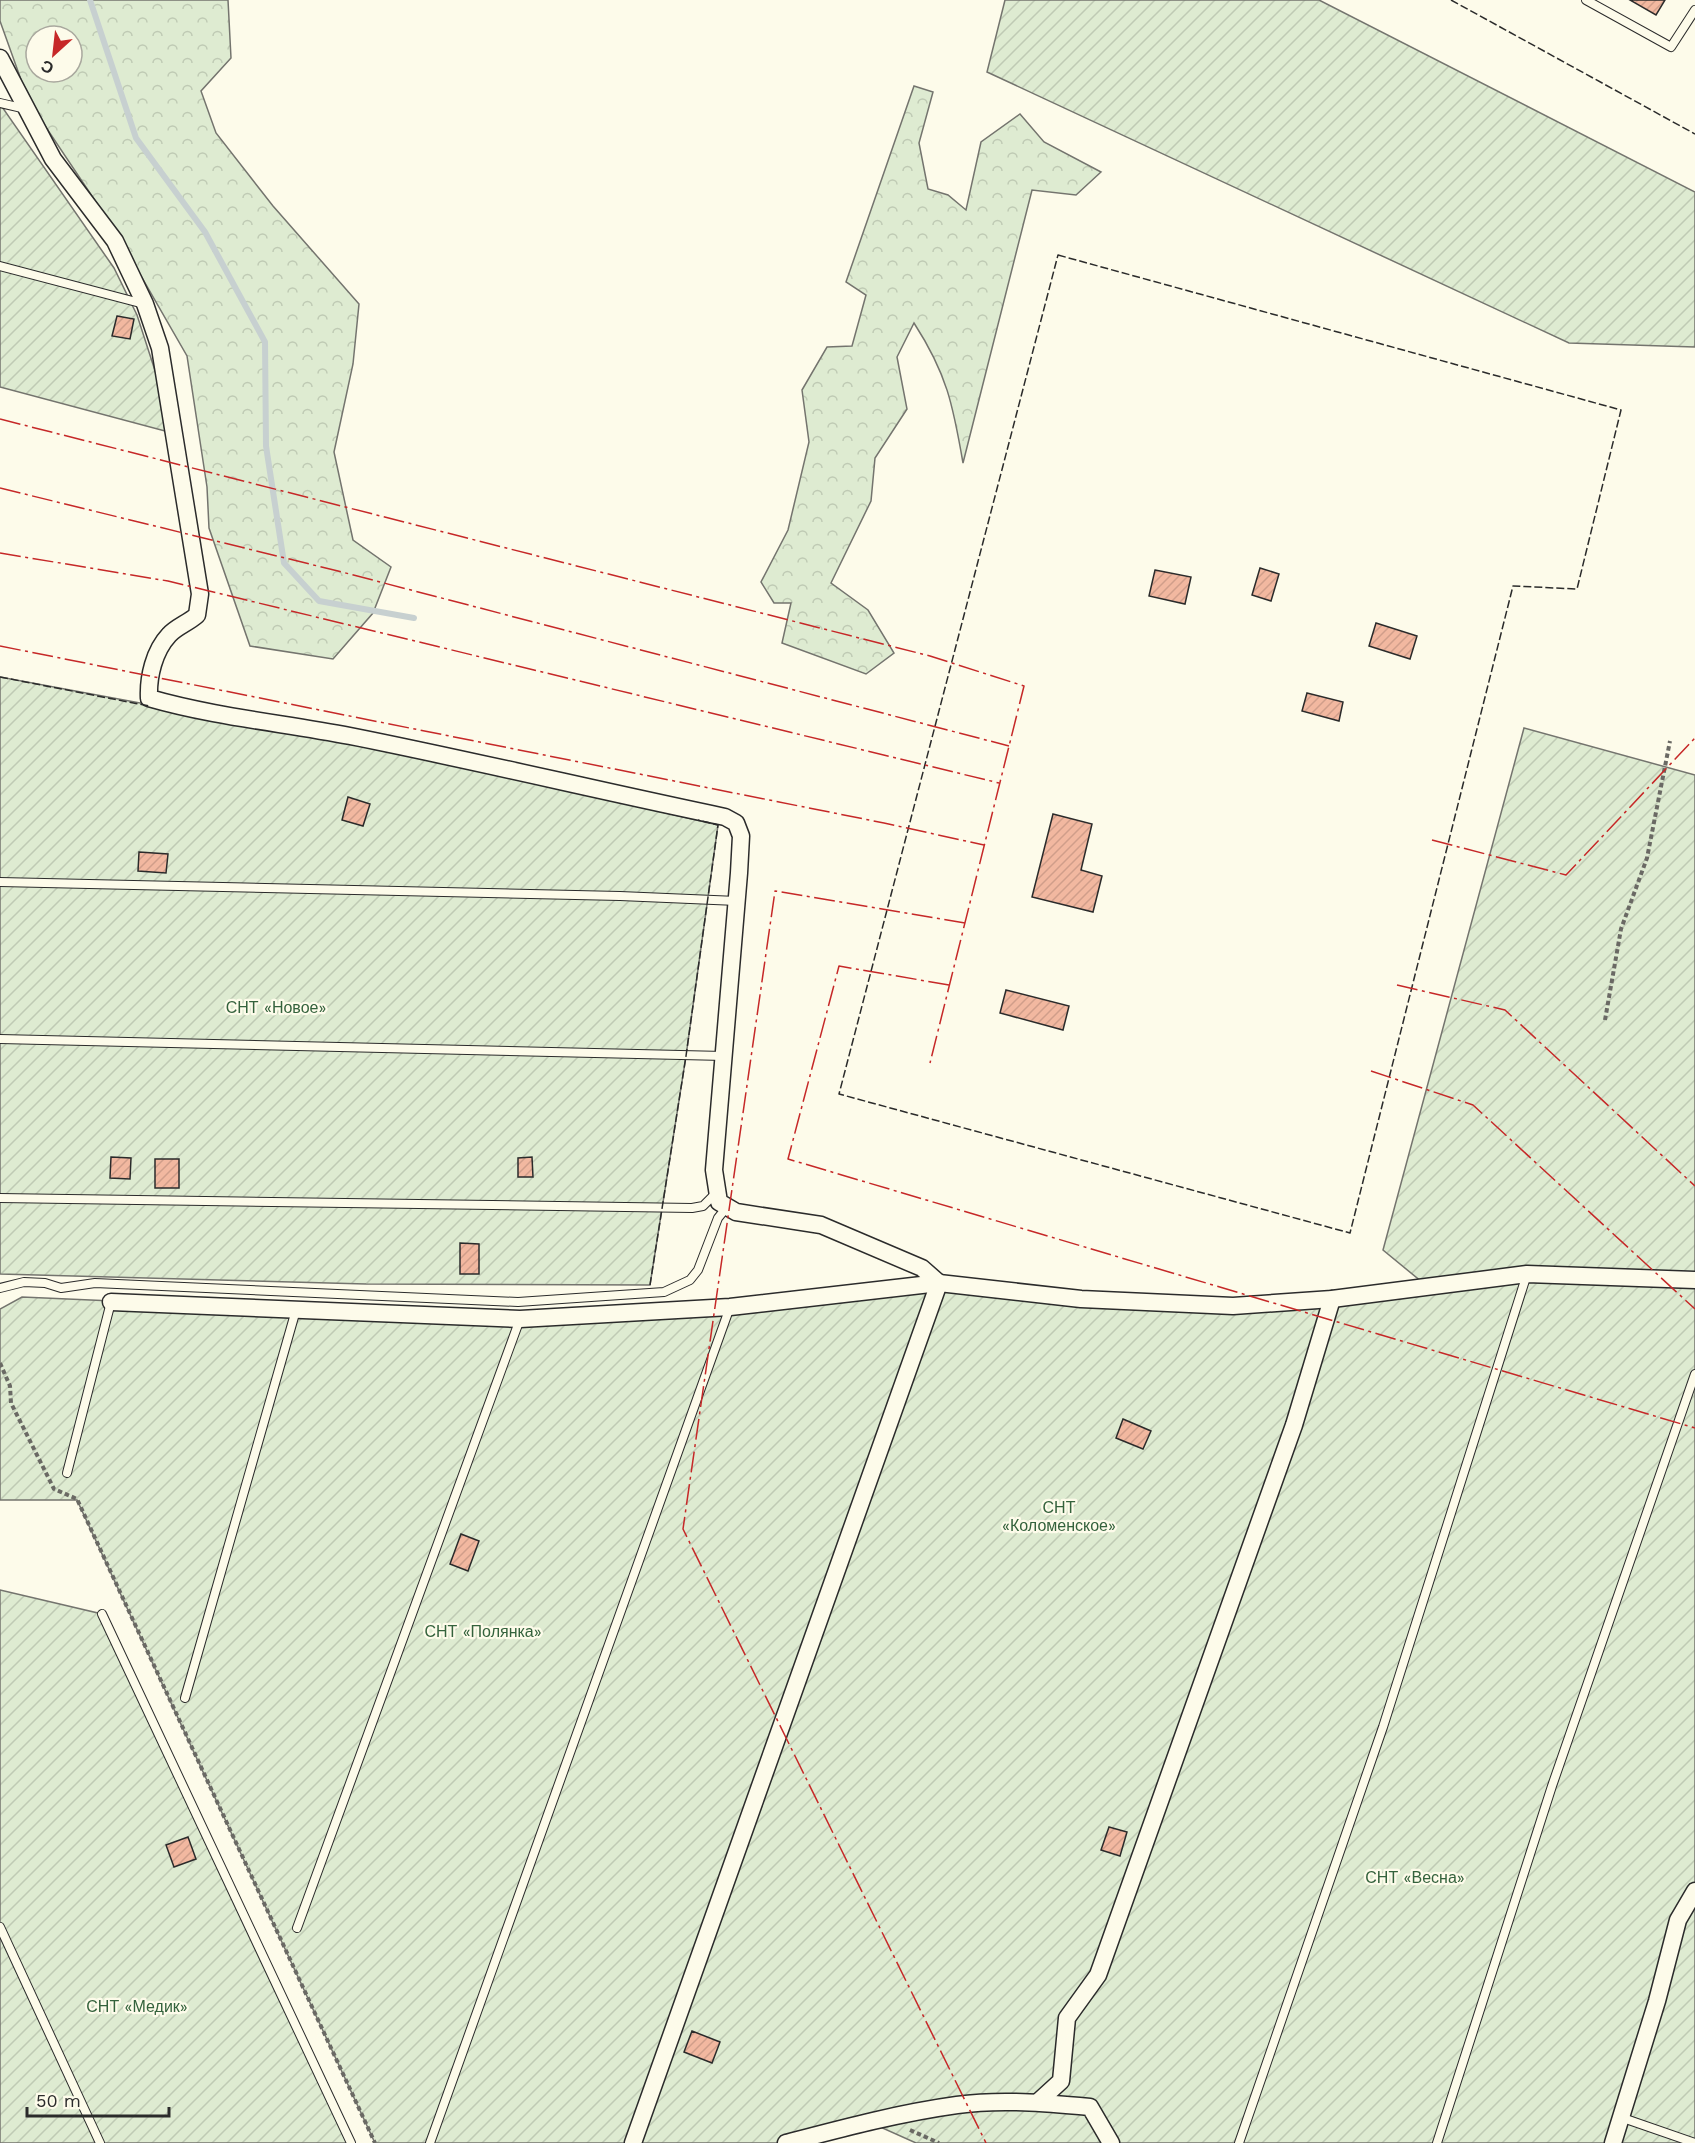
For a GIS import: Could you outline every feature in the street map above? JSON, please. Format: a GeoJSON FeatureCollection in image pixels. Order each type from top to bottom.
{"type":"FeatureCollection","features":[{"type":"Feature","properties":{"kind":"street"},"geometry":{"type":"LineString","coordinates":[[0,58],[53,159],[115,241],[145,304],[160,348],[200,594],[197,615],[170,634],[154,661],[148,683],[149,698],[190,710],[405,747],[725,817],[736,823],[741,837],[737,901],[714,1170],[719,1202],[736,1212],[821,1226],[922,1268],[939,1283]]}},
{"type":"Feature","properties":{"kind":"street"},"geometry":{"type":"LineString","coordinates":[[111,1302],[520,1319],[729,1307],[939,1283],[1082,1299],[1221,1306],[1332,1299],[1527,1274],[1695,1280]]}},
{"type":"Feature","properties":{"kind":"street"},"geometry":{"type":"LineString","coordinates":[[633,2143],[939,1283]]}},
{"type":"Feature","properties":{"kind":"street"},"geometry":{"type":"LineString","coordinates":[[1038,2102],[1061,2080],[1067,2018],[1098,1975],[1294,1425],[1332,1299]]}},
{"type":"Feature","properties":{"kind":"street"},"geometry":{"type":"LineString","coordinates":[[1612,2143],[1678,1920],[1695,1891]]}},
{"type":"Feature","properties":{"kind":"street"},"geometry":{"type":"LineString","coordinates":[[786,2143],[867,2121],[959,2104],[1038,2102],[1090,2107],[1111,2143]]}},
{"type":"Feature","properties":{"kind":"lane"},"geometry":{"type":"LineString","coordinates":[[1586,0],[1671,47],[1695,10]]}},
{"type":"Feature","properties":{"kind":"lane"},"geometry":{"type":"LineString","coordinates":[[0,103],[26,110]]}},
{"type":"Feature","properties":{"kind":"lane"},"geometry":{"type":"LineString","coordinates":[[0,266],[145,304]]}},
{"type":"Feature","properties":{"kind":"lane"},"geometry":{"type":"LineString","coordinates":[[0,882],[620,896],[737,901]]}},
{"type":"Feature","properties":{"kind":"lane"},"geometry":{"type":"LineString","coordinates":[[0,1039],[725,1056]]}},
{"type":"Feature","properties":{"kind":"lane"},"geometry":{"type":"LineString","coordinates":[[0,1198],[692,1208],[703,1206],[716,1192]]}},
{"type":"Feature","properties":{"kind":"lane"},"geometry":{"type":"LineString","coordinates":[[0,1288],[24,1282],[45,1283],[61,1288],[95,1283],[518,1302],[664,1292],[683,1285],[698,1270],[718,1218],[727,1207]]}},
{"type":"Feature","properties":{"kind":"lane"},"geometry":{"type":"LineString","coordinates":[[1239,2143],[1383,1727],[1527,1274]]}},
{"type":"Feature","properties":{"kind":"lane"},"geometry":{"type":"LineString","coordinates":[[67,1473],[111,1302]]}},
{"type":"Feature","properties":{"kind":"lane"},"geometry":{"type":"LineString","coordinates":[[429,2143],[729,1307]]}},
{"type":"Feature","properties":{"kind":"lane"},"geometry":{"type":"LineString","coordinates":[[185,1698],[296,1310]]}},
{"type":"Feature","properties":{"kind":"lane"},"geometry":{"type":"LineString","coordinates":[[297,1928],[520,1319]]}},
{"type":"Feature","properties":{"kind":"lane"},"geometry":{"type":"LineString","coordinates":[[1437,2143],[1552,1786],[1695,1374]]}},
{"type":"Feature","properties":{"kind":"lane"},"geometry":{"type":"LineString","coordinates":[[102,1614],[351,2143]]}},
{"type":"Feature","properties":{"kind":"lane"},"geometry":{"type":"LineString","coordinates":[[0,1927],[100,2143]]}},
{"type":"Feature","properties":{"kind":"lane"},"geometry":{"type":"LineString","coordinates":[[1620,2117],[1695,2143]]}},
{"type":"Feature","properties":{"kind":"path"},"geometry":{"type":"LineString","coordinates":[[1605,1020],[1621,929],[1647,858],[1670,741]]}},
{"type":"Feature","properties":{"kind":"path"},"geometry":{"type":"LineString","coordinates":[[0,1363],[10,1386],[11,1402],[54,1489],[77,1499],[375,2143]]}},
{"type":"Feature","properties":{"kind":"green space"},"geometry":{"type":"Polygon","coordinates":[[[0,0],[228,0],[231,58],[201,91],[216,133],[273,206],[359,304],[353,364],[334,452],[353,540],[391,567],[373,613],[333,659],[250,646],[209,528],[207,487],[187,356],[114,229],[29,102],[0,21],[0,0]]]}},
{"type":"Feature","properties":{"kind":"green space"},"geometry":{"type":"Polygon","coordinates":[[[1005,0],[1319,0],[1695,192],[1695,347],[1569,343],[987,72],[1005,0]]]}},
{"type":"Feature","properties":{"kind":"green space"},"geometry":{"type":"Polygon","coordinates":[[[914,86],[933,92],[919,143],[928,189],[948,195],[966,210],[981,142],[1020,114],[1044,142],[1101,172],[1076,195],[1032,190],[963,463],[947,390],[934,358],[914,323],[897,357],[907,409],[875,458],[871,501],[831,583],[868,610],[894,653],[866,674],[782,643],[791,603],[774,603],[761,582],[788,530],[809,442],[802,390],[827,347],[852,346],[866,295],[846,282],[914,86]]]}},
{"type":"Feature","properties":{"kind":"green space"},"geometry":{"type":"Polygon","coordinates":[[[0,104],[114,268],[137,315],[159,383],[165,431],[0,387],[0,104]]]}},
{"type":"Feature","properties":{"kind":"green space","name":"СНТ «Новое»"},"geometry":{"type":"Polygon","coordinates":[[[0,677],[394,750],[718,825],[686,1056],[650,1285],[366,1284],[0,1274],[0,677]]]}},
{"type":"Feature","properties":{"kind":"green space"},"geometry":{"type":"Polygon","coordinates":[[[1524,728],[1695,775],[1695,2143],[916,2143],[867,2121],[786,2143],[375,2143],[77,1500],[0,1500],[0,1309],[22,1297],[521,1319],[939,1283],[1233,1306],[1428,1287],[1383,1250],[1524,728]]]}},
{"type":"Feature","properties":{"kind":"green space","name":"СНТ «Медик»"},"geometry":{"type":"Polygon","coordinates":[[[0,1590],[102,1614],[351,2143],[0,2143],[0,1590]]]}},
{"type":"Feature","properties":{"kind":"building"},"geometry":{"type":"Polygon","coordinates":[[[1630,0],[1665,0],[1656,15],[1630,0]]]}},
{"type":"Feature","properties":{"kind":"building"},"geometry":{"type":"Polygon","coordinates":[[[117,316],[134,319],[130,339],[112,336],[117,316]]]}},
{"type":"Feature","properties":{"kind":"building"},"geometry":{"type":"Polygon","coordinates":[[[1260,568],[1279,574],[1271,601],[1252,595],[1260,568]]]}},
{"type":"Feature","properties":{"kind":"building"},"geometry":{"type":"Polygon","coordinates":[[[1155,570],[1191,577],[1185,604],[1149,596],[1155,570]]]}},
{"type":"Feature","properties":{"kind":"building"},"geometry":{"type":"Polygon","coordinates":[[[1376,623],[1417,636],[1410,659],[1369,646],[1376,623]]]}},
{"type":"Feature","properties":{"kind":"building"},"geometry":{"type":"Polygon","coordinates":[[[1307,693],[1343,702],[1339,721],[1302,711],[1307,693]]]}},
{"type":"Feature","properties":{"kind":"building"},"geometry":{"type":"Polygon","coordinates":[[[348,797],[370,804],[363,826],[342,820],[348,797]]]}},
{"type":"Feature","properties":{"kind":"building"},"geometry":{"type":"Polygon","coordinates":[[[1053,814],[1092,824],[1081,870],[1102,876],[1093,912],[1032,897],[1053,814]]]}},
{"type":"Feature","properties":{"kind":"building"},"geometry":{"type":"Polygon","coordinates":[[[139,852],[168,854],[166,873],[138,871],[139,852]]]}},
{"type":"Feature","properties":{"kind":"building"},"geometry":{"type":"Polygon","coordinates":[[[1006,990],[1069,1006],[1063,1030],[1000,1013],[1006,990]]]}},
{"type":"Feature","properties":{"kind":"building"},"geometry":{"type":"Polygon","coordinates":[[[111,1157],[131,1158],[130,1179],[110,1178],[111,1157]]]}},
{"type":"Feature","properties":{"kind":"building"},"geometry":{"type":"Polygon","coordinates":[[[532,1157],[533,1177],[518,1177],[518,1158],[532,1157]]]}},
{"type":"Feature","properties":{"kind":"building"},"geometry":{"type":"Polygon","coordinates":[[[155,1159],[179,1159],[179,1188],[155,1188],[155,1159]]]}},
{"type":"Feature","properties":{"kind":"building"},"geometry":{"type":"Polygon","coordinates":[[[460,1243],[479,1244],[479,1274],[460,1274],[460,1243]]]}},
{"type":"Feature","properties":{"kind":"building"},"geometry":{"type":"Polygon","coordinates":[[[1123,1419],[1151,1431],[1143,1449],[1116,1438],[1123,1419]]]}},
{"type":"Feature","properties":{"kind":"building"},"geometry":{"type":"Polygon","coordinates":[[[461,1534],[479,1541],[468,1571],[450,1564],[461,1534]]]}},
{"type":"Feature","properties":{"kind":"building"},"geometry":{"type":"Polygon","coordinates":[[[1109,1827],[1127,1832],[1120,1856],[1101,1850],[1109,1827]]]}},
{"type":"Feature","properties":{"kind":"building"},"geometry":{"type":"Polygon","coordinates":[[[188,1837],[196,1859],[174,1867],[166,1845],[188,1837]]]}},
{"type":"Feature","properties":{"kind":"building"},"geometry":{"type":"Polygon","coordinates":[[[692,2031],[720,2042],[712,2063],[684,2052],[692,2031]]]}},
{"type":"Feature","properties":{"kind":"waterway"},"geometry":{"type":"LineString","coordinates":[[90,0],[136,138],[205,232],[265,342],[266,446],[284,563],[319,601],[414,618]]}},
{"type":"Feature","properties":{"kind":"fence"},"geometry":{"type":"LineString","coordinates":[[1451,0],[1695,134]]}},
{"type":"Feature","properties":{"kind":"fence"},"geometry":{"type":"LineString","coordinates":[[1058,255],[1621,410],[1577,589],[1513,586],[1350,1233],[839,1094],[1058,255]]}},
{"type":"Feature","properties":{"kind":"fence"},"geometry":{"type":"LineString","coordinates":[[0,677],[149,706]]}},
{"type":"Feature","properties":{"kind":"fence"},"geometry":{"type":"LineString","coordinates":[[650,1285],[686,1056],[718,825],[698,820]]}},
{"type":"Feature","properties":{"kind":"power"},"geometry":{"type":"LineString","coordinates":[[0,419],[930,656],[1024,686],[930,1063]]}},
{"type":"Feature","properties":{"kind":"power"},"geometry":{"type":"LineString","coordinates":[[0,488],[338,571],[1009,746]]}},
{"type":"Feature","properties":{"kind":"power"},"geometry":{"type":"LineString","coordinates":[[0,553],[168,581],[999,783]]}},
{"type":"Feature","properties":{"kind":"power"},"geometry":{"type":"LineString","coordinates":[[0,646],[984,845]]}},
{"type":"Feature","properties":{"kind":"power"},"geometry":{"type":"LineString","coordinates":[[1432,840],[1566,875],[1695,738]]}},
{"type":"Feature","properties":{"kind":"power"},"geometry":{"type":"LineString","coordinates":[[965,923],[775,891],[683,1529],[986,2143]]}},
{"type":"Feature","properties":{"kind":"power"},"geometry":{"type":"LineString","coordinates":[[949,985],[839,966],[788,1159],[1695,1428]]}},
{"type":"Feature","properties":{"kind":"power"},"geometry":{"type":"LineString","coordinates":[[1397,985],[1505,1010],[1695,1186]]}},
{"type":"Feature","properties":{"kind":"power"},"geometry":{"type":"LineString","coordinates":[[1371,1071],[1473,1105],[1695,1309]]}},
{"type":"Feature","properties":{"kind":"park label","name":"СНТ «Коломенское»"},"geometry":{"type":"Point","coordinates":[1059,1516]}},
{"type":"Feature","properties":{"kind":"park label","name":"СНТ «Полянка»"},"geometry":{"type":"Point","coordinates":[483,1631]}},
{"type":"Feature","properties":{"kind":"park label","name":"СНТ «Весна»"},"geometry":{"type":"Point","coordinates":[1415,1877]}}]}
